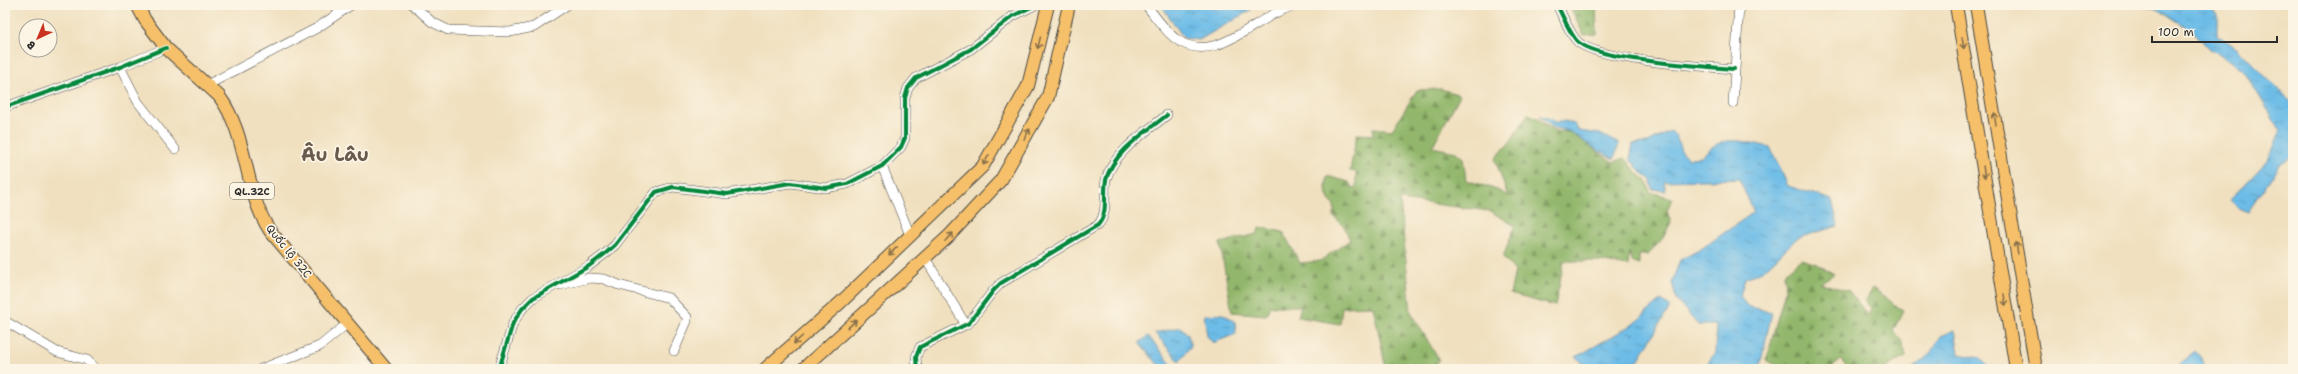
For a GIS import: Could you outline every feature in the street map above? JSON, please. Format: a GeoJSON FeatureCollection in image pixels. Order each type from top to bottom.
{"type":"FeatureCollection","features":[{"type":"Feature","properties":{"kind":"main road","name":"Quốc lộ 32C"},"geometry":{"type":"LineString","coordinates":[[137,5],[145,20],[166,48],[219,96],[233,117],[253,196],[263,219],[386,369]]}},
{"type":"Feature","properties":{"kind":"main road"},"geometry":{"type":"LineString","coordinates":[[765,369],[840,303],[983,166],[1028,86],[1048,5]]}},
{"type":"Feature","properties":{"kind":"main road"},"geometry":{"type":"LineString","coordinates":[[803,369],[949,236],[1001,180],[1048,97],[1069,5]]}},
{"type":"Feature","properties":{"kind":"main road"},"geometry":{"type":"LineString","coordinates":[[1956,5],[2016,369]]}},
{"type":"Feature","properties":{"kind":"main road"},"geometry":{"type":"LineString","coordinates":[[1976,5],[2036,369]]}},
{"type":"Feature","properties":{"kind":"main road"},"geometry":{"type":"LineString","coordinates":[[2011,336],[2031,336]]}},
{"type":"Feature","properties":{"kind":"street"},"geometry":{"type":"LineString","coordinates":[[207,85],[317,28],[351,5]]}},
{"type":"Feature","properties":{"kind":"street"},"geometry":{"type":"LineString","coordinates":[[413,5],[432,22],[448,30],[510,32],[534,27],[567,5]]}},
{"type":"Feature","properties":{"kind":"street"},"geometry":{"type":"LineString","coordinates":[[499,369],[517,316],[533,298],[589,266],[611,249],[652,196],[661,189],[673,187],[727,194],[790,183],[833,188],[847,184],[882,166],[902,147],[904,141],[905,98],[912,83],[922,74],[971,49],[1013,16],[1035,5]]}},
{"type":"Feature","properties":{"kind":"street"},"geometry":{"type":"LineString","coordinates":[[1146,5],[1176,39],[1187,45],[1205,48],[1224,43],[1268,16],[1296,5]]}},
{"type":"Feature","properties":{"kind":"street"},"geometry":{"type":"LineString","coordinates":[[1557,5],[1577,40],[1593,50],[1645,60],[1734,69]]}},
{"type":"Feature","properties":{"kind":"street"},"geometry":{"type":"LineString","coordinates":[[1733,103],[1739,5]]}},
{"type":"Feature","properties":{"kind":"street"},"geometry":{"type":"LineString","coordinates":[[5,107],[120,68],[166,48]]}},
{"type":"Feature","properties":{"kind":"street"},"geometry":{"type":"LineString","coordinates":[[120,68],[138,102],[175,149]]}},
{"type":"Feature","properties":{"kind":"street"},"geometry":{"type":"LineString","coordinates":[[917,369],[916,357],[920,347],[966,325],[976,317],[989,296],[1001,284],[1098,225],[1104,214],[1106,181],[1112,165],[1135,140],[1167,115]]}},
{"type":"Feature","properties":{"kind":"street"},"geometry":{"type":"LineString","coordinates":[[882,166],[910,235]]}},
{"type":"Feature","properties":{"kind":"street"},"geometry":{"type":"LineString","coordinates":[[925,258],[966,325]]}},
{"type":"Feature","properties":{"kind":"street"},"geometry":{"type":"LineString","coordinates":[[554,286],[574,284],[590,278],[604,279],[618,285],[651,292],[669,298],[687,317],[687,321],[674,351]]}},
{"type":"Feature","properties":{"kind":"street"},"geometry":{"type":"LineString","coordinates":[[5,321],[57,352],[87,360],[96,369]]}},
{"type":"Feature","properties":{"kind":"street"},"geometry":{"type":"LineString","coordinates":[[261,369],[320,346],[348,323]]}},
{"type":"Feature","properties":{"kind":"green space"},"geometry":{"type":"Polygon","coordinates":[[[1569,5],[1600,5],[1596,8],[1597,34],[1584,35],[1569,5]]]}},
{"type":"Feature","properties":{"kind":"green space"},"geometry":{"type":"Polygon","coordinates":[[[1441,89],[1460,95],[1432,147],[1456,152],[1463,158],[1466,180],[1497,190],[1508,196],[1495,159],[1510,142],[1528,114],[1538,118],[1553,131],[1570,132],[1613,162],[1625,158],[1638,174],[1647,181],[1650,192],[1672,198],[1667,211],[1671,222],[1663,238],[1648,255],[1639,255],[1639,265],[1632,262],[1629,252],[1628,266],[1599,261],[1564,261],[1555,306],[1510,294],[1515,271],[1503,257],[1515,226],[1490,211],[1400,200],[1411,312],[1439,360],[1432,369],[1386,369],[1373,306],[1342,307],[1340,324],[1298,317],[1301,306],[1270,306],[1266,315],[1232,312],[1220,243],[1257,234],[1260,227],[1283,232],[1300,263],[1320,261],[1350,240],[1344,226],[1334,217],[1334,205],[1326,192],[1327,176],[1349,182],[1352,188],[1356,187],[1356,172],[1350,171],[1357,134],[1374,135],[1373,128],[1392,130],[1417,90],[1441,89]]]}},
{"type":"Feature","properties":{"kind":"green space"},"geometry":{"type":"Polygon","coordinates":[[[1801,259],[1817,264],[1834,274],[1820,283],[1849,291],[1868,316],[1871,308],[1865,302],[1873,288],[1903,311],[1893,331],[1902,340],[1905,357],[1884,369],[1848,369],[1841,360],[1830,369],[1782,369],[1766,360],[1785,291],[1784,274],[1801,259]]]}},
{"type":"Feature","properties":{"kind":"water"},"geometry":{"type":"Polygon","coordinates":[[[1161,5],[1247,5],[1251,10],[1199,40],[1184,38],[1161,5]]]}},
{"type":"Feature","properties":{"kind":"water"},"geometry":{"type":"Polygon","coordinates":[[[2142,5],[2209,5],[2217,15],[2217,35],[2238,49],[2293,104],[2293,156],[2280,164],[2248,212],[2238,208],[2230,200],[2268,160],[2281,131],[2245,73],[2221,54],[2209,49],[2196,34],[2155,8],[2142,5]]]}},
{"type":"Feature","properties":{"kind":"water"},"geometry":{"type":"Polygon","coordinates":[[[1540,116],[1551,119],[1556,123],[1565,121],[1574,124],[1579,131],[1600,134],[1619,144],[1614,159],[1570,132],[1552,127],[1540,116]]]}},
{"type":"Feature","properties":{"kind":"water"},"geometry":{"type":"Polygon","coordinates":[[[1671,131],[1676,136],[1682,153],[1689,158],[1702,157],[1709,149],[1717,144],[1725,142],[1742,141],[1770,147],[1788,186],[1832,200],[1838,226],[1797,238],[1764,270],[1745,278],[1740,296],[1749,307],[1772,312],[1760,366],[1757,369],[1703,369],[1715,353],[1716,325],[1698,325],[1676,299],[1672,282],[1680,260],[1701,249],[1754,212],[1739,179],[1664,181],[1666,191],[1652,189],[1651,180],[1639,170],[1630,159],[1633,144],[1648,143],[1671,131]]]}},
{"type":"Feature","properties":{"kind":"water"},"geometry":{"type":"Polygon","coordinates":[[[1661,301],[1670,307],[1633,369],[1589,369],[1576,357],[1632,325],[1661,301]]]}},
{"type":"Feature","properties":{"kind":"water"},"geometry":{"type":"Polygon","coordinates":[[[1223,314],[1235,322],[1236,334],[1213,343],[1207,336],[1204,315],[1223,314]]]}},
{"type":"Feature","properties":{"kind":"water"},"geometry":{"type":"Polygon","coordinates":[[[1181,327],[1188,335],[1191,346],[1179,361],[1155,333],[1181,327]]]}},
{"type":"Feature","properties":{"kind":"water"},"geometry":{"type":"Polygon","coordinates":[[[1955,330],[1959,354],[1980,358],[1991,369],[1912,369],[1929,355],[1941,336],[1955,330]]]}},
{"type":"Feature","properties":{"kind":"water"},"geometry":{"type":"Polygon","coordinates":[[[1148,336],[1172,365],[1170,369],[1162,369],[1139,343],[1148,336]]]}},
{"type":"Feature","properties":{"kind":"water"},"geometry":{"type":"Polygon","coordinates":[[[2195,351],[2201,358],[2204,369],[2179,369],[2180,363],[2195,351]]]}},
{"type":"Feature","properties":{"kind":"cycle path"},"geometry":{"type":"LineString","coordinates":[[499,369],[513,323],[522,309],[533,298],[589,266],[606,253],[615,245],[656,192],[673,187],[727,194],[790,183],[826,188],[847,184],[882,166],[901,147],[905,138],[905,98],[908,88],[916,78],[971,49],[1013,16],[1035,5]]}},
{"type":"Feature","properties":{"kind":"cycle path"},"geometry":{"type":"LineString","coordinates":[[1557,5],[1573,36],[1586,47],[1626,58],[1734,69]]}},
{"type":"Feature","properties":{"kind":"cycle path"},"geometry":{"type":"LineString","coordinates":[[5,107],[120,67],[166,48]]}},
{"type":"Feature","properties":{"kind":"cycle path"},"geometry":{"type":"LineString","coordinates":[[917,369],[916,357],[920,347],[969,323],[993,291],[1001,283],[1098,225],[1105,209],[1106,180],[1116,160],[1131,143],[1167,115]]}},
{"type":"Feature","properties":{"kind":"district","name":"Âu Lâu"},"geometry":{"type":"Point","coordinates":[335,154]}}]}
